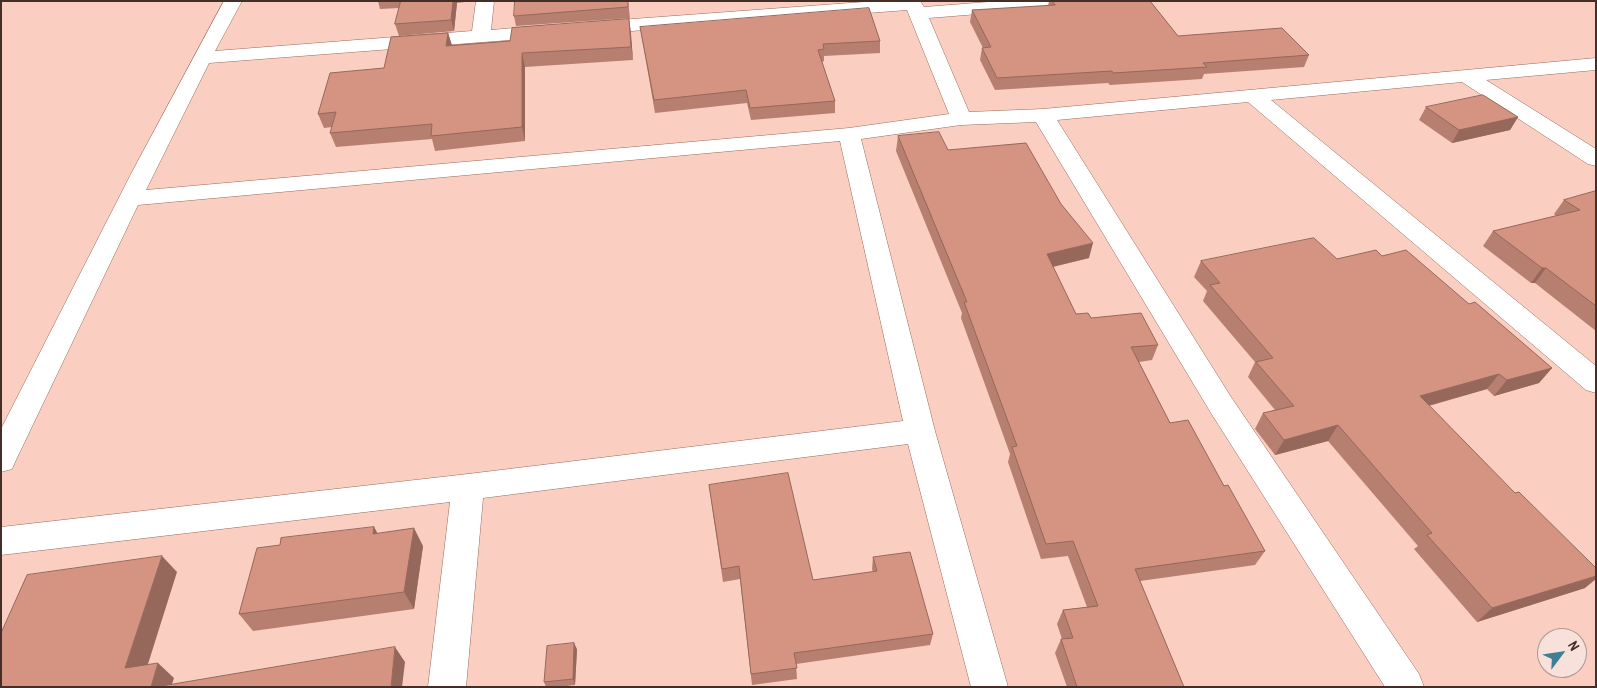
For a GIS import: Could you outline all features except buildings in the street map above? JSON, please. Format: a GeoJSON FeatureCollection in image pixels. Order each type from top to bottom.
{"type":"FeatureCollection","features":[{"type":"Feature","properties":{"kind":"street"},"geometry":{"type":"LineString","coordinates":[[1,460],[130,198],[233,1]]}},
{"type":"Feature","properties":{"kind":"street"},"geometry":{"type":"LineString","coordinates":[[481,36],[486,1]]}},
{"type":"Feature","properties":{"kind":"street"},"geometry":{"type":"LineString","coordinates":[[678,1],[681,22]]}},
{"type":"Feature","properties":{"kind":"street"},"geometry":{"type":"LineString","coordinates":[[202,58],[481,36],[914,6],[1076,1]]}},
{"type":"Feature","properties":{"kind":"street"},"geometry":{"type":"LineString","coordinates":[[914,6],[961,120]]}},
{"type":"Feature","properties":{"kind":"street"},"geometry":{"type":"LineString","coordinates":[[130,198],[849,134],[961,120],[1043,116],[1596,64]]}},
{"type":"Feature","properties":{"kind":"street"},"geometry":{"type":"LineString","coordinates":[[1466,76],[1596,159]]}},
{"type":"Feature","properties":{"kind":"street"},"geometry":{"type":"LineString","coordinates":[[1252,95],[1596,382]]}},
{"type":"Feature","properties":{"kind":"street"},"geometry":{"type":"LineString","coordinates":[[1043,116],[1221,405],[1406,687]]}},
{"type":"Feature","properties":{"kind":"street"},"geometry":{"type":"LineString","coordinates":[[849,134],[920,431],[990,687]]}},
{"type":"Feature","properties":{"kind":"street"},"geometry":{"type":"LineString","coordinates":[[1,541],[468,487],[920,431]]}},
{"type":"Feature","properties":{"kind":"street"},"geometry":{"type":"LineString","coordinates":[[447,687],[468,487]]}}]}
